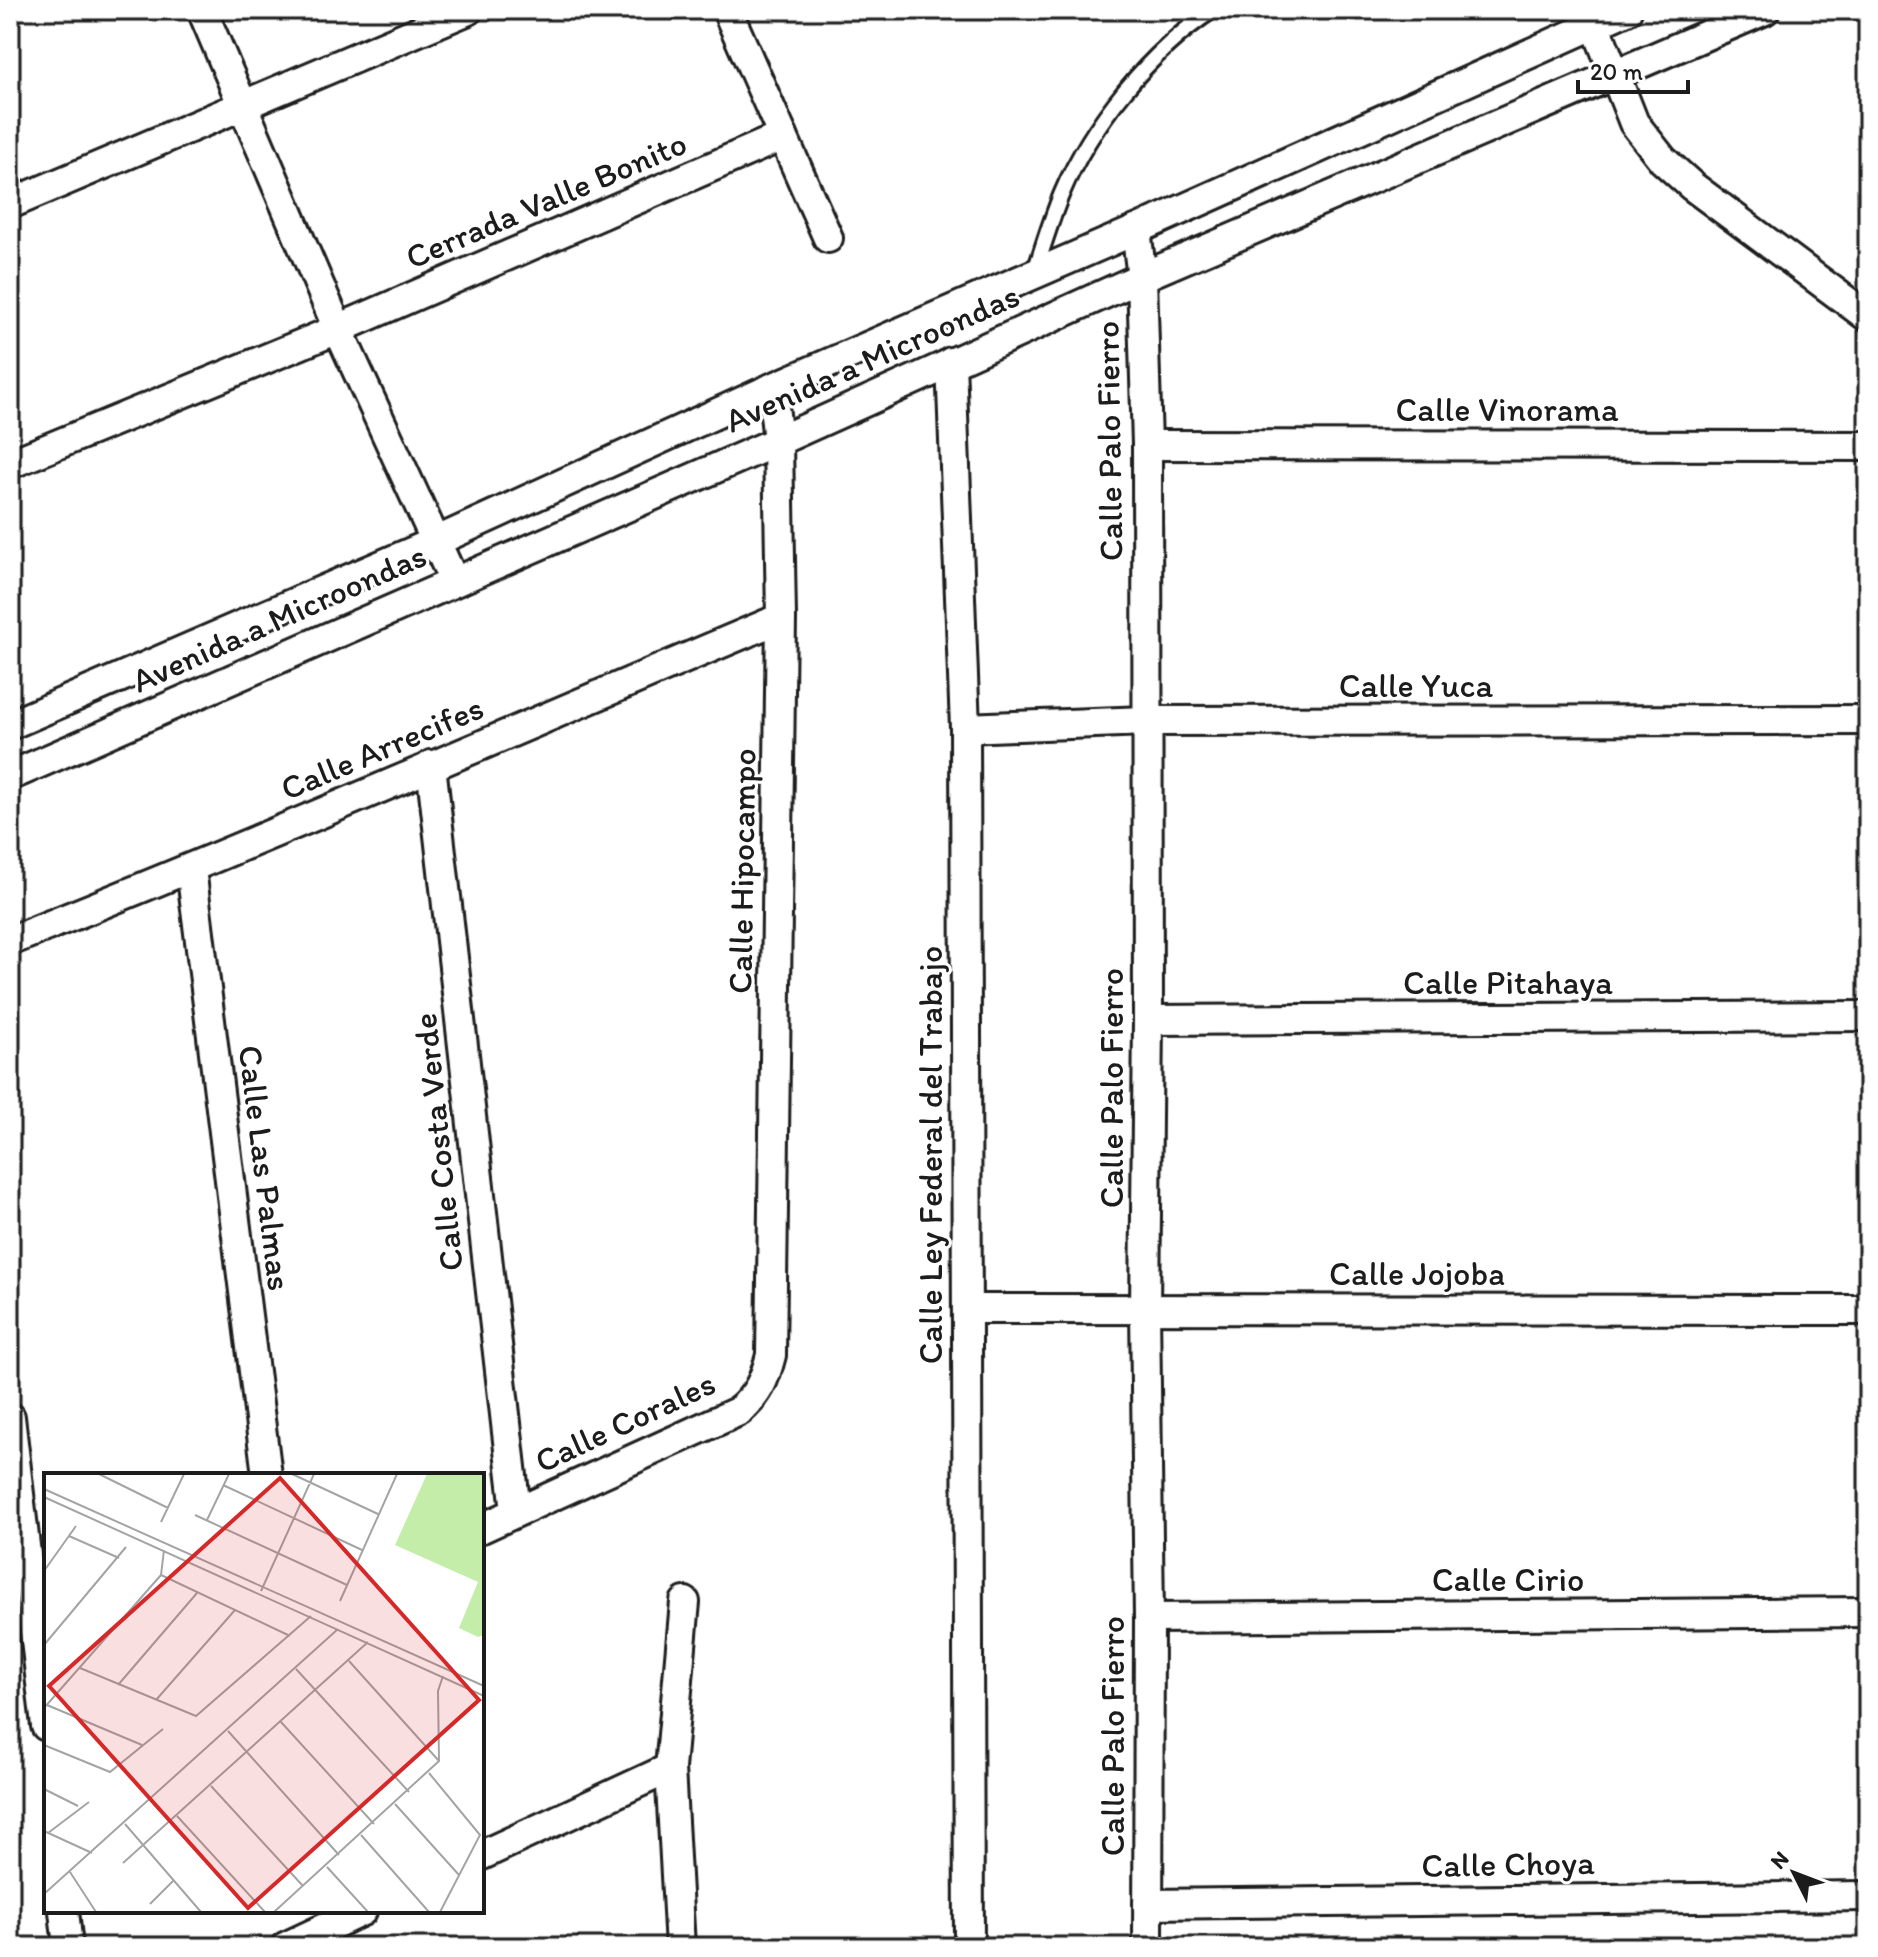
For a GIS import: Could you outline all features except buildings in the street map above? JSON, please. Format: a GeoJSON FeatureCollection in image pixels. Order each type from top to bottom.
{"type":"FeatureCollection","features":[{"type":"Feature","properties":{"kind":"street"},"geometry":{"type":"LineString","coordinates":[[202,10],[338,329],[454,581]]}},
{"type":"Feature","properties":{"kind":"street"},"geometry":{"type":"LineString","coordinates":[[10,204],[468,10]]}},
{"type":"Feature","properties":{"kind":"street"},"geometry":{"type":"LineString","coordinates":[[727,10],[828,238]]}},
{"type":"Feature","properties":{"kind":"street","name":"Avenida a Microondas"},"geometry":{"type":"LineString","coordinates":[[10,725],[437,541],[772,388],[1136,230],[1592,17],[1627,10]]}},
{"type":"Feature","properties":{"kind":"street","name":"Avenida a Microondas"},"geometry":{"type":"LineString","coordinates":[[10,776],[778,441],[1142,277],[1765,10]]}},
{"type":"Feature","properties":{"kind":"street"},"geometry":{"type":"LineString","coordinates":[[1592,17],[1634,123],[1663,160],[1692,186],[1868,317]]}},
{"type":"Feature","properties":{"kind":"street","name":"Cerrada Valle Bonito"},"geometry":{"type":"LineString","coordinates":[[10,464],[338,329],[783,136]]}},
{"type":"Feature","properties":{"kind":"street","name":"Calle Palo Fierro"},"geometry":{"type":"LineString","coordinates":[[1136,230],[1142,277],[1147,445],[1145,1309],[1149,1618],[1148,1947]]}},
{"type":"Feature","properties":{"kind":"street","name":"Calle Ley Federal del Trabajo"},"geometry":{"type":"LineString","coordinates":[[951,362],[965,728],[969,1947]]}},
{"type":"Feature","properties":{"kind":"street","name":"Calle Hipocampo"},"geometry":{"type":"LineString","coordinates":[[771,1355],[781,618],[778,441],[772,388]]}},
{"type":"Feature","properties":{"kind":"street","name":"Calle Vinorama"},"geometry":{"type":"LineString","coordinates":[[1147,445],[1868,446]]}},
{"type":"Feature","properties":{"kind":"street","name":"Calle Arrecifes"},"geometry":{"type":"LineString","coordinates":[[10,941],[191,869],[781,618]]}},
{"type":"Feature","properties":{"kind":"street","name":"Calle Yuca"},"geometry":{"type":"LineString","coordinates":[[965,728],[1146,721],[1868,720]]}},
{"type":"Feature","properties":{"kind":"street","name":"Calle Costa Verde"},"geometry":{"type":"LineString","coordinates":[[431,765],[516,1511]]}},
{"type":"Feature","properties":{"kind":"street","name":"Calle Las Palmas"},"geometry":{"type":"LineString","coordinates":[[191,869],[267,1473]]}},
{"type":"Feature","properties":{"kind":"street","name":"Calle Pitahaya"},"geometry":{"type":"LineString","coordinates":[[1148,1020],[1868,1016]]}},
{"type":"Feature","properties":{"kind":"street","name":"Calle Jojoba"},"geometry":{"type":"LineString","coordinates":[[967,1309],[1868,1310]]}},
{"type":"Feature","properties":{"kind":"street","name":"Calle Corales"},"geometry":{"type":"LineString","coordinates":[[484,1527],[739,1411],[760,1390],[771,1355]]}},
{"type":"Feature","properties":{"kind":"street"},"geometry":{"type":"LineString","coordinates":[[10,1417],[44,1709]]}},
{"type":"Feature","properties":{"kind":"street"},"geometry":{"type":"LineString","coordinates":[[680,1947],[670,1768],[685,1602]]}},
{"type":"Feature","properties":{"kind":"street","name":"Calle Cirio"},"geometry":{"type":"LineString","coordinates":[[1149,1618],[1868,1612]]}},
{"type":"Feature","properties":{"kind":"street"},"geometry":{"type":"LineString","coordinates":[[484,1854],[670,1768]]}},
{"type":"Feature","properties":{"kind":"street","name":"Calle Choya"},"geometry":{"type":"LineString","coordinates":[[1148,1904],[1868,1896]]}},
{"type":"Feature","properties":{"kind":"street"},"geometry":{"type":"LineString","coordinates":[[64,1913],[68,1947]]}},
{"type":"Feature","properties":{"kind":"street"},"geometry":{"type":"LineString","coordinates":[[285,1947],[358,1913]]}},
{"type":"Feature","properties":{"kind":"lane"},"geometry":{"type":"LineString","coordinates":[[1034,275],[1063,192],[1090,140],[1131,83],[1194,22],[1213,10]]}}]}
